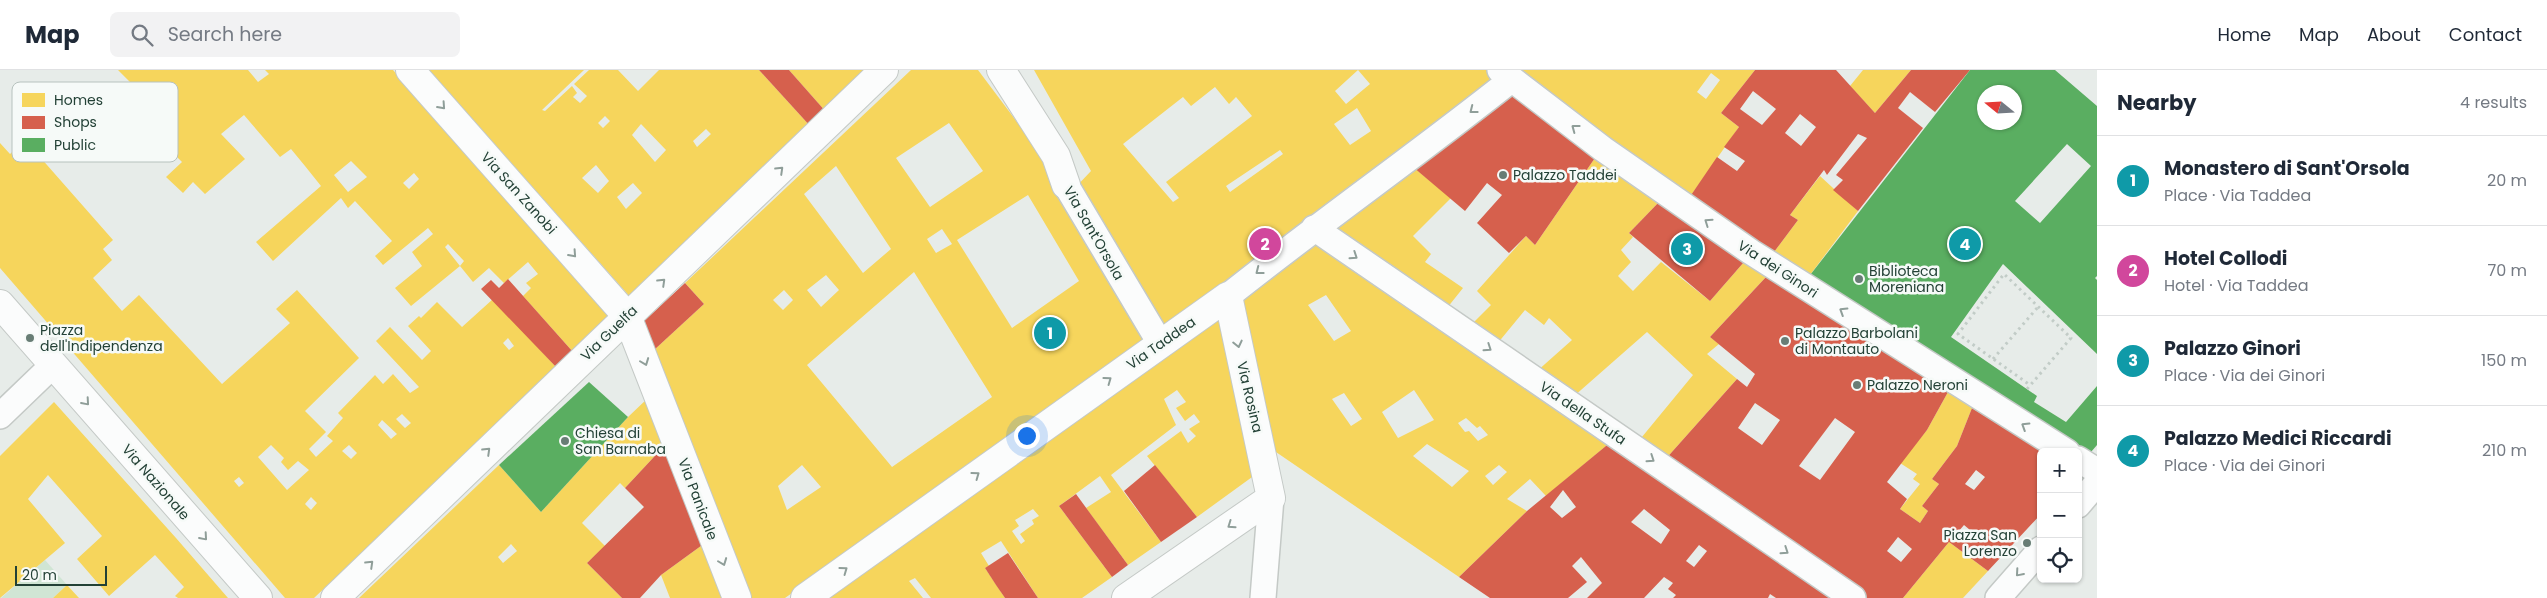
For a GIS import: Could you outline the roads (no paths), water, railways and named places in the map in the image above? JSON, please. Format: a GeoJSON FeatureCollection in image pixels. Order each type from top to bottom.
{"type":"FeatureCollection","features":[{"type":"Feature","properties":{"kind":"street","name":"Via San Zanobi"},"geometry":{"type":"LineString","coordinates":[[410,70],[627,316]]}},
{"type":"Feature","properties":{"kind":"street","name":"Via Guelfa"},"geometry":{"type":"LineString","coordinates":[[334,598],[884,70]]}},
{"type":"Feature","properties":{"kind":"street","name":"Via Sant'Orsola"},"geometry":{"type":"LineString","coordinates":[[1002,70],[1056,156],[1066,185],[1160,343]]}},
{"type":"Feature","properties":{"kind":"street","name":"Via Taddea"},"geometry":{"type":"LineString","coordinates":[[805,598],[1228,296],[1314,228],[1424,149],[1506,75]]}},
{"type":"Feature","properties":{"kind":"street","name":"Via dei Ginori"},"geometry":{"type":"LineString","coordinates":[[1506,75],[1603,149],[1751,252],[2061,448]]}},
{"type":"Feature","properties":{"kind":"street","name":"Via della Stufa"},"geometry":{"type":"LineString","coordinates":[[1314,228],[1853,598]]}},
{"type":"Feature","properties":{"kind":"street","name":"Via Rosina"},"geometry":{"type":"LineString","coordinates":[[1228,296],[1271,498]]}},
{"type":"Feature","properties":{"kind":"street"},"geometry":{"type":"LineString","coordinates":[[0,304],[53,365],[0,416]]}},
{"type":"Feature","properties":{"kind":"street","name":"Via Panicale"},"geometry":{"type":"LineString","coordinates":[[627,316],[737,598]]}},
{"type":"Feature","properties":{"kind":"street","name":"Via Nazionale"},"geometry":{"type":"LineString","coordinates":[[53,365],[258,598]]}},
{"type":"Feature","properties":{"kind":"street"},"geometry":{"type":"LineString","coordinates":[[2082,462],[2097,471]]}},
{"type":"Feature","properties":{"kind":"street"},"geometry":{"type":"LineString","coordinates":[[2082,500],[2097,483]]}},
{"type":"Feature","properties":{"kind":"street"},"geometry":{"type":"LineString","coordinates":[[1126,598],[1271,498]]}},
{"type":"Feature","properties":{"kind":"street"},"geometry":{"type":"LineString","coordinates":[[1263,598],[1271,498]]}},
{"type":"Feature","properties":{"kind":"street"},"geometry":{"type":"LineString","coordinates":[[1998,598],[2037,554]]}},
{"type":"Feature","properties":{"kind":"place","name":"Palazzo Taddei"},"geometry":{"type":"Point","coordinates":[1503,175]}},
{"type":"Feature","properties":{"kind":"place","name":"Hotel Collodi"},"geometry":{"type":"Point","coordinates":[1265,244]}},
{"type":"Feature","properties":{"kind":"place","name":"Palazzo Medici Riccardi"},"geometry":{"type":"Point","coordinates":[1965,244]}},
{"type":"Feature","properties":{"kind":"place","name":"Palazzo Ginori"},"geometry":{"type":"Point","coordinates":[1687,249]}},
{"type":"Feature","properties":{"kind":"place","name":"Biblioteca Moreniana"},"geometry":{"type":"Point","coordinates":[1859,279]}},
{"type":"Feature","properties":{"kind":"place","name":"Monastero di Sant'Orsola"},"geometry":{"type":"Point","coordinates":[1050,333]}},
{"type":"Feature","properties":{"kind":"place","name":"Piazza dell'Indipendenza"},"geometry":{"type":"Point","coordinates":[30,338]}},
{"type":"Feature","properties":{"kind":"place","name":"Palazzo Barbolani di Montauto"},"geometry":{"type":"Point","coordinates":[1785,341]}},
{"type":"Feature","properties":{"kind":"place","name":"Palazzo Neroni"},"geometry":{"type":"Point","coordinates":[1857,385]}},
{"type":"Feature","properties":{"kind":"place","name":"Chiesa di San Barnaba"},"geometry":{"type":"Point","coordinates":[565,441]}},
{"type":"Feature","properties":{"kind":"place","name":"Piazza San Lorenzo"},"geometry":{"type":"Point","coordinates":[2027,543]}}]}
